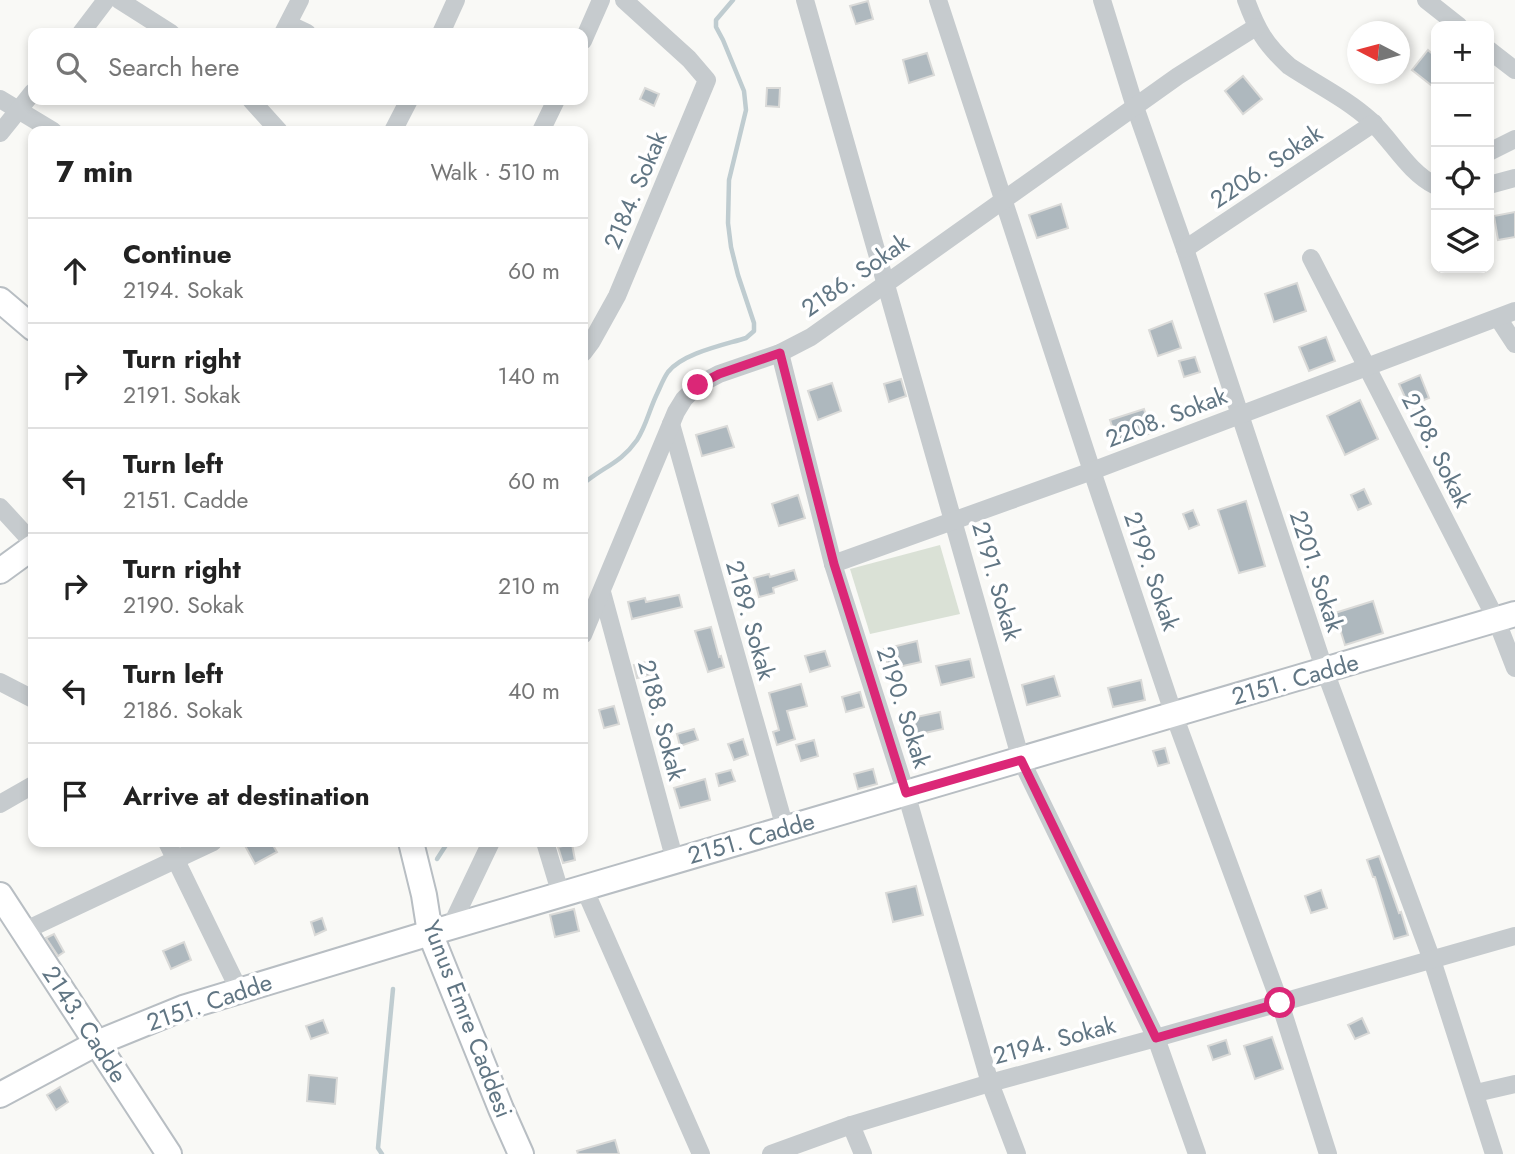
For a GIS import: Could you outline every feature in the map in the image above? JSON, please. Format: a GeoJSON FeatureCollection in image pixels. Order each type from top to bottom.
{"type":"FeatureCollection","features":[{"type":"Feature","properties":{"kind":"street"},"geometry":{"type":"LineString","coordinates":[[85,28],[106,0]]}},
{"type":"Feature","properties":{"kind":"street"},"geometry":{"type":"LineString","coordinates":[[119,0],[164,28]]}},
{"type":"Feature","properties":{"kind":"street"},"geometry":{"type":"LineString","coordinates":[[286,28],[300,0]]}},
{"type":"Feature","properties":{"kind":"street"},"geometry":{"type":"LineString","coordinates":[[443,28],[456,0]]}},
{"type":"Feature","properties":{"kind":"street"},"geometry":{"type":"LineString","coordinates":[[588,30],[601,0]]}},
{"type":"Feature","properties":{"kind":"street","name":"2184. Sokak"},"geometry":{"type":"LineString","coordinates":[[588,346],[617,296],[707,80],[689,59],[624,0]]}},
{"type":"Feature","properties":{"kind":"street","name":"2191. Sokak"},"geometry":{"type":"LineString","coordinates":[[805,0],[1021,760],[1156,1038],[1197,1154]]}},
{"type":"Feature","properties":{"kind":"street","name":"2199. Sokak"},"geometry":{"type":"LineString","coordinates":[[938,0],[1174,715],[1280,1003],[1328,1154]]}},
{"type":"Feature","properties":{"kind":"street","name":"2201. Sokak"},"geometry":{"type":"LineString","coordinates":[[1102,0],[1135,107],[1325,671],[1432,960],[1494,1154]]}},
{"type":"Feature","properties":{"kind":"street"},"geometry":{"type":"LineString","coordinates":[[1246,0],[1256,27],[1268,45],[1289,66],[1358,110],[1374,123],[1411,166],[1431,181]]}},
{"type":"Feature","properties":{"kind":"street"},"geometry":{"type":"LineString","coordinates":[[1426,0],[1453,21]]}},
{"type":"Feature","properties":{"kind":"street","name":"2186. Sokak"},"geometry":{"type":"LineString","coordinates":[[588,624],[671,424],[684,399],[698,385],[719,374],[780,353],[811,337],[1178,76],[1256,27]]}},
{"type":"Feature","properties":{"kind":"street"},"geometry":{"type":"LineString","coordinates":[[1494,54],[1515,70]]}},
{"type":"Feature","properties":{"kind":"street"},"geometry":{"type":"LineString","coordinates":[[0,132],[28,98]]}},
{"type":"Feature","properties":{"kind":"street"},"geometry":{"type":"LineString","coordinates":[[0,99],[45,126]]}},
{"type":"Feature","properties":{"kind":"street"},"geometry":{"type":"LineString","coordinates":[[256,105],[274,126]]}},
{"type":"Feature","properties":{"kind":"street"},"geometry":{"type":"LineString","coordinates":[[396,126],[406,105]]}},
{"type":"Feature","properties":{"kind":"street"},"geometry":{"type":"LineString","coordinates":[[543,126],[554,105]]}},
{"type":"Feature","properties":{"kind":"street","name":"2206. Sokak"},"geometry":{"type":"LineString","coordinates":[[1185,249],[1374,123]]}},
{"type":"Feature","properties":{"kind":"street"},"geometry":{"type":"LineString","coordinates":[[1494,150],[1515,139]]}},
{"type":"Feature","properties":{"kind":"street"},"geometry":{"type":"LineString","coordinates":[[1494,184],[1515,178]]}},
{"type":"Feature","properties":{"kind":"street","name":"2198. Sokak"},"geometry":{"type":"LineString","coordinates":[[1311,258],[1367,367],[1505,616],[1515,668]]}},
{"type":"Feature","properties":{"kind":"street"},"geometry":{"type":"LineString","coordinates":[[0,300],[28,324]]}},
{"type":"Feature","properties":{"kind":"street","name":"2208. Sokak"},"geometry":{"type":"LineString","coordinates":[[834,564],[1092,471],[1515,311]]}},
{"type":"Feature","properties":{"kind":"street"},"geometry":{"type":"LineString","coordinates":[[1498,318],[1515,344]]}},
{"type":"Feature","properties":{"kind":"street","name":"2190. Sokak"},"geometry":{"type":"LineString","coordinates":[[780,353],[834,564],[906,793],[990,1083],[1017,1154]]}},
{"type":"Feature","properties":{"kind":"street","name":"2189. Sokak"},"geometry":{"type":"LineString","coordinates":[[671,424],[785,828]]}},
{"type":"Feature","properties":{"kind":"street"},"geometry":{"type":"LineString","coordinates":[[0,507],[28,539]]}},
{"type":"Feature","properties":{"kind":"street"},"geometry":{"type":"LineString","coordinates":[[0,571],[28,549]]}},
{"type":"Feature","properties":{"kind":"street","name":"2188. Sokak"},"geometry":{"type":"LineString","coordinates":[[602,592],[675,861]]}},
{"type":"Feature","properties":{"kind":"street","name":"2151. Cadde"},"geometry":{"type":"LineString","coordinates":[[0,1095],[97,1043],[172,1012],[239,990],[1505,616]]}},
{"type":"Feature","properties":{"kind":"street"},"geometry":{"type":"LineString","coordinates":[[0,682],[28,696]]}},
{"type":"Feature","properties":{"kind":"street"},"geometry":{"type":"LineString","coordinates":[[0,804],[28,788]]}},
{"type":"Feature","properties":{"kind":"street"},"geometry":{"type":"LineString","coordinates":[[170,847],[239,990]]}},
{"type":"Feature","properties":{"kind":"street"},"geometry":{"type":"LineString","coordinates":[[24,931],[203,847]]}},
{"type":"Feature","properties":{"kind":"street","name":"Yunus Emre Caddesi"},"geometry":{"type":"LineString","coordinates":[[412,847],[422,885],[501,1109],[521,1154]]}},
{"type":"Feature","properties":{"kind":"street"},"geometry":{"type":"LineString","coordinates":[[440,930],[488,847]]}},
{"type":"Feature","properties":{"kind":"street"},"geometry":{"type":"LineString","coordinates":[[548,847],[573,891],[701,1154]]}},
{"type":"Feature","properties":{"kind":"street","name":"2143. Cadde"},"geometry":{"type":"LineString","coordinates":[[0,895],[169,1154]]}},
{"type":"Feature","properties":{"kind":"street","name":"2194. Sokak"},"geometry":{"type":"LineString","coordinates":[[771,1154],[851,1125],[990,1083],[1515,936]]}},
{"type":"Feature","properties":{"kind":"street"},"geometry":{"type":"LineString","coordinates":[[1476,1093],[1515,1084]]}},
{"type":"Feature","properties":{"kind":"street"},"geometry":{"type":"LineString","coordinates":[[851,1125],[863,1154]]}},
{"type":"Feature","properties":{"kind":"shaded area"},"geometry":{"type":"Polygon","coordinates":[[[940,545],[960,614],[870,634],[850,569],[940,545]]]}},
{"type":"Feature","properties":{"kind":"building"},"geometry":{"type":"Polygon","coordinates":[[[868,1],[873,19],[856,24],[850,6],[868,1]]]}},
{"type":"Feature","properties":{"kind":"building"},"geometry":{"type":"Polygon","coordinates":[[[1428,50],[1431,53],[1431,85],[1412,70],[1428,50]]]}},
{"type":"Feature","properties":{"kind":"building"},"geometry":{"type":"Polygon","coordinates":[[[927,53],[934,75],[909,83],[903,60],[927,53]]]}},
{"type":"Feature","properties":{"kind":"building"},"geometry":{"type":"Polygon","coordinates":[[[1243,76],[1262,99],[1243,114],[1225,91],[1243,76]]]}},
{"type":"Feature","properties":{"kind":"building"},"geometry":{"type":"Polygon","coordinates":[[[645,88],[659,94],[654,106],[640,99],[645,88]]]}},
{"type":"Feature","properties":{"kind":"building"},"geometry":{"type":"Polygon","coordinates":[[[767,88],[780,88],[779,107],[766,106],[767,88]]]}},
{"type":"Feature","properties":{"kind":"building"},"geometry":{"type":"Polygon","coordinates":[[[1061,204],[1068,228],[1037,238],[1029,215],[1061,204]]]}},
{"type":"Feature","properties":{"kind":"building"},"geometry":{"type":"Polygon","coordinates":[[[1515,212],[1515,237],[1498,240],[1494,216],[1515,212]]]}},
{"type":"Feature","properties":{"kind":"building"},"geometry":{"type":"Polygon","coordinates":[[[1297,283],[1306,311],[1274,322],[1265,294],[1297,283]]]}},
{"type":"Feature","properties":{"kind":"building"},"geometry":{"type":"Polygon","coordinates":[[[1172,321],[1181,348],[1158,356],[1149,330],[1172,321]]]}},
{"type":"Feature","properties":{"kind":"building"},"geometry":{"type":"Polygon","coordinates":[[[1326,337],[1335,361],[1309,371],[1299,347],[1326,337]]]}},
{"type":"Feature","properties":{"kind":"building"},"geometry":{"type":"Polygon","coordinates":[[[1195,357],[1200,372],[1184,377],[1179,361],[1195,357]]]}},
{"type":"Feature","properties":{"kind":"building"},"geometry":{"type":"Polygon","coordinates":[[[1420,375],[1429,398],[1409,406],[1399,384],[1420,375]]]}},
{"type":"Feature","properties":{"kind":"building"},"geometry":{"type":"Polygon","coordinates":[[[901,379],[906,396],[889,402],[884,384],[901,379]]]}},
{"type":"Feature","properties":{"kind":"building"},"geometry":{"type":"Polygon","coordinates":[[[832,383],[841,411],[818,420],[808,391],[832,383]]]}},
{"type":"Feature","properties":{"kind":"building"},"geometry":{"type":"Polygon","coordinates":[[[1360,400],[1378,439],[1345,455],[1327,416],[1360,400]]]}},
{"type":"Feature","properties":{"kind":"building"},"geometry":{"type":"Polygon","coordinates":[[[1144,409],[1151,433],[1118,444],[1110,420],[1144,409]]]}},
{"type":"Feature","properties":{"kind":"building"},"geometry":{"type":"Polygon","coordinates":[[[727,426],[734,447],[702,456],[696,435],[727,426]]]}},
{"type":"Feature","properties":{"kind":"building"},"geometry":{"type":"Polygon","coordinates":[[[1364,489],[1371,504],[1358,510],[1351,495],[1364,489]]]}},
{"type":"Feature","properties":{"kind":"building"},"geometry":{"type":"Polygon","coordinates":[[[798,495],[805,518],[779,526],[772,504],[798,495]]]}},
{"type":"Feature","properties":{"kind":"building"},"geometry":{"type":"Polygon","coordinates":[[[1246,501],[1265,566],[1239,573],[1218,510],[1246,501]]]}},
{"type":"Feature","properties":{"kind":"building"},"geometry":{"type":"Polygon","coordinates":[[[1193,510],[1199,525],[1189,529],[1183,514],[1193,510]]]}},
{"type":"Feature","properties":{"kind":"building"},"geometry":{"type":"Polygon","coordinates":[[[794,570],[797,580],[773,588],[774,593],[759,597],[754,578],[769,574],[770,577],[794,570]]]}},
{"type":"Feature","properties":{"kind":"building"},"geometry":{"type":"Polygon","coordinates":[[[679,595],[682,607],[632,619],[628,602],[645,598],[646,602],[679,595]]]}},
{"type":"Feature","properties":{"kind":"building"},"geometry":{"type":"Polygon","coordinates":[[[1373,601],[1383,633],[1345,645],[1335,613],[1373,601]]]}},
{"type":"Feature","properties":{"kind":"building"},"geometry":{"type":"Polygon","coordinates":[[[711,627],[724,667],[708,672],[695,631],[711,627]]]}},
{"type":"Feature","properties":{"kind":"building"},"geometry":{"type":"Polygon","coordinates":[[[917,641],[921,662],[889,669],[884,649],[917,641]]]}},
{"type":"Feature","properties":{"kind":"building"},"geometry":{"type":"Polygon","coordinates":[[[825,651],[830,666],[810,672],[805,656],[825,651]]]}},
{"type":"Feature","properties":{"kind":"building"},"geometry":{"type":"Polygon","coordinates":[[[970,659],[974,677],[941,685],[936,666],[970,659]]]}},
{"type":"Feature","properties":{"kind":"building"},"geometry":{"type":"Polygon","coordinates":[[[651,661],[655,674],[637,678],[634,665],[651,661]]]}},
{"type":"Feature","properties":{"kind":"building"},"geometry":{"type":"Polygon","coordinates":[[[1054,676],[1060,696],[1027,705],[1022,685],[1054,676]]]}},
{"type":"Feature","properties":{"kind":"building"},"geometry":{"type":"Polygon","coordinates":[[[1141,680],[1145,700],[1113,707],[1108,688],[1141,680]]]}},
{"type":"Feature","properties":{"kind":"building"},"geometry":{"type":"Polygon","coordinates":[[[801,684],[807,706],[787,711],[795,739],[777,745],[773,732],[779,730],[769,693],[801,684]]]}},
{"type":"Feature","properties":{"kind":"building"},"geometry":{"type":"Polygon","coordinates":[[[860,692],[864,707],[846,712],[842,697],[860,692]]]}},
{"type":"Feature","properties":{"kind":"building"},"geometry":{"type":"Polygon","coordinates":[[[614,706],[619,724],[604,728],[599,710],[614,706]]]}},
{"type":"Feature","properties":{"kind":"building"},"geometry":{"type":"Polygon","coordinates":[[[940,712],[943,729],[911,736],[907,719],[940,712]]]}},
{"type":"Feature","properties":{"kind":"building"},"geometry":{"type":"Polygon","coordinates":[[[694,729],[698,740],[680,746],[677,734],[694,729]]]}},
{"type":"Feature","properties":{"kind":"building"},"geometry":{"type":"Polygon","coordinates":[[[743,739],[748,755],[734,760],[728,744],[743,739]]]}},
{"type":"Feature","properties":{"kind":"building"},"geometry":{"type":"Polygon","coordinates":[[[814,740],[818,756],[801,761],[796,745],[814,740]]]}},
{"type":"Feature","properties":{"kind":"building"},"geometry":{"type":"Polygon","coordinates":[[[1165,748],[1169,763],[1158,766],[1153,751],[1165,748]]]}},
{"type":"Feature","properties":{"kind":"building"},"geometry":{"type":"Polygon","coordinates":[[[873,769],[877,784],[858,789],[854,774],[873,769]]]}},
{"type":"Feature","properties":{"kind":"building"},"geometry":{"type":"Polygon","coordinates":[[[731,770],[735,781],[719,786],[716,774],[731,770]]]}},
{"type":"Feature","properties":{"kind":"building"},"geometry":{"type":"Polygon","coordinates":[[[705,779],[710,800],[680,808],[674,788],[705,779]]]}},
{"type":"Feature","properties":{"kind":"building"},"geometry":{"type":"Polygon","coordinates":[[[246,847],[274,847],[277,852],[255,864],[246,847]]]}},
{"type":"Feature","properties":{"kind":"building"},"geometry":{"type":"Polygon","coordinates":[[[558,847],[573,847],[575,860],[563,863],[558,847]]]}},
{"type":"Feature","properties":{"kind":"building"},"geometry":{"type":"Polygon","coordinates":[[[1379,856],[1408,935],[1394,939],[1367,860],[1379,856]]]}},
{"type":"Feature","properties":{"kind":"building"},"geometry":{"type":"Polygon","coordinates":[[[916,886],[923,915],[893,922],[886,893],[916,886]]]}},
{"type":"Feature","properties":{"kind":"building"},"geometry":{"type":"Polygon","coordinates":[[[1321,890],[1327,908],[1311,913],[1305,896],[1321,890]]]}},
{"type":"Feature","properties":{"kind":"building"},"geometry":{"type":"Polygon","coordinates":[[[574,909],[579,931],[555,937],[550,915],[574,909]]]}},
{"type":"Feature","properties":{"kind":"building"},"geometry":{"type":"Polygon","coordinates":[[[322,918],[326,930],[315,935],[311,922],[322,918]]]}},
{"type":"Feature","properties":{"kind":"building"},"geometry":{"type":"Polygon","coordinates":[[[54,934],[64,952],[58,956],[46,938],[54,934]]]}},
{"type":"Feature","properties":{"kind":"building"},"geometry":{"type":"Polygon","coordinates":[[[184,942],[191,960],[171,969],[163,951],[184,942]]]}},
{"type":"Feature","properties":{"kind":"building"},"geometry":{"type":"Polygon","coordinates":[[[1362,1018],[1369,1033],[1355,1039],[1348,1025],[1362,1018]]]}},
{"type":"Feature","properties":{"kind":"building"},"geometry":{"type":"Polygon","coordinates":[[[323,1020],[328,1033],[311,1039],[306,1026],[323,1020]]]}},
{"type":"Feature","properties":{"kind":"building"},"geometry":{"type":"Polygon","coordinates":[[[1272,1037],[1283,1069],[1255,1079],[1244,1046],[1272,1037]]]}},
{"type":"Feature","properties":{"kind":"building"},"geometry":{"type":"Polygon","coordinates":[[[1226,1040],[1230,1054],[1213,1060],[1208,1046],[1226,1040]]]}},
{"type":"Feature","properties":{"kind":"building"},"geometry":{"type":"Polygon","coordinates":[[[309,1075],[337,1078],[335,1104],[307,1101],[309,1075]]]}},
{"type":"Feature","properties":{"kind":"building"},"geometry":{"type":"Polygon","coordinates":[[[60,1087],[68,1102],[56,1110],[47,1095],[60,1087]]]}},
{"type":"Feature","properties":{"kind":"building"},"geometry":{"type":"Polygon","coordinates":[[[615,1140],[619,1154],[578,1154],[577,1151],[615,1140]]]}},
{"type":"Feature","properties":{"kind":"waterway"},"geometry":{"type":"LineString","coordinates":[[588,480],[631,448],[643,429],[663,381],[675,365],[704,350],[746,338],[754,331],[754,323],[731,247],[728,223],[729,180],[746,110],[744,91],[716,27],[716,20],[733,0]]}},
{"type":"Feature","properties":{"kind":"waterway"},"geometry":{"type":"LineString","coordinates":[[437,859],[445,847]]}},
{"type":"Feature","properties":{"kind":"waterway"},"geometry":{"type":"LineString","coordinates":[[382,1154],[378,1148],[393,989]]}},
{"type":"Feature","properties":{"kind":"route"},"geometry":{"type":"LineString","coordinates":[[698,385],[719,374],[780,353],[834,564],[906,793],[1021,760],[1156,1038],[1280,1003]]}}]}
